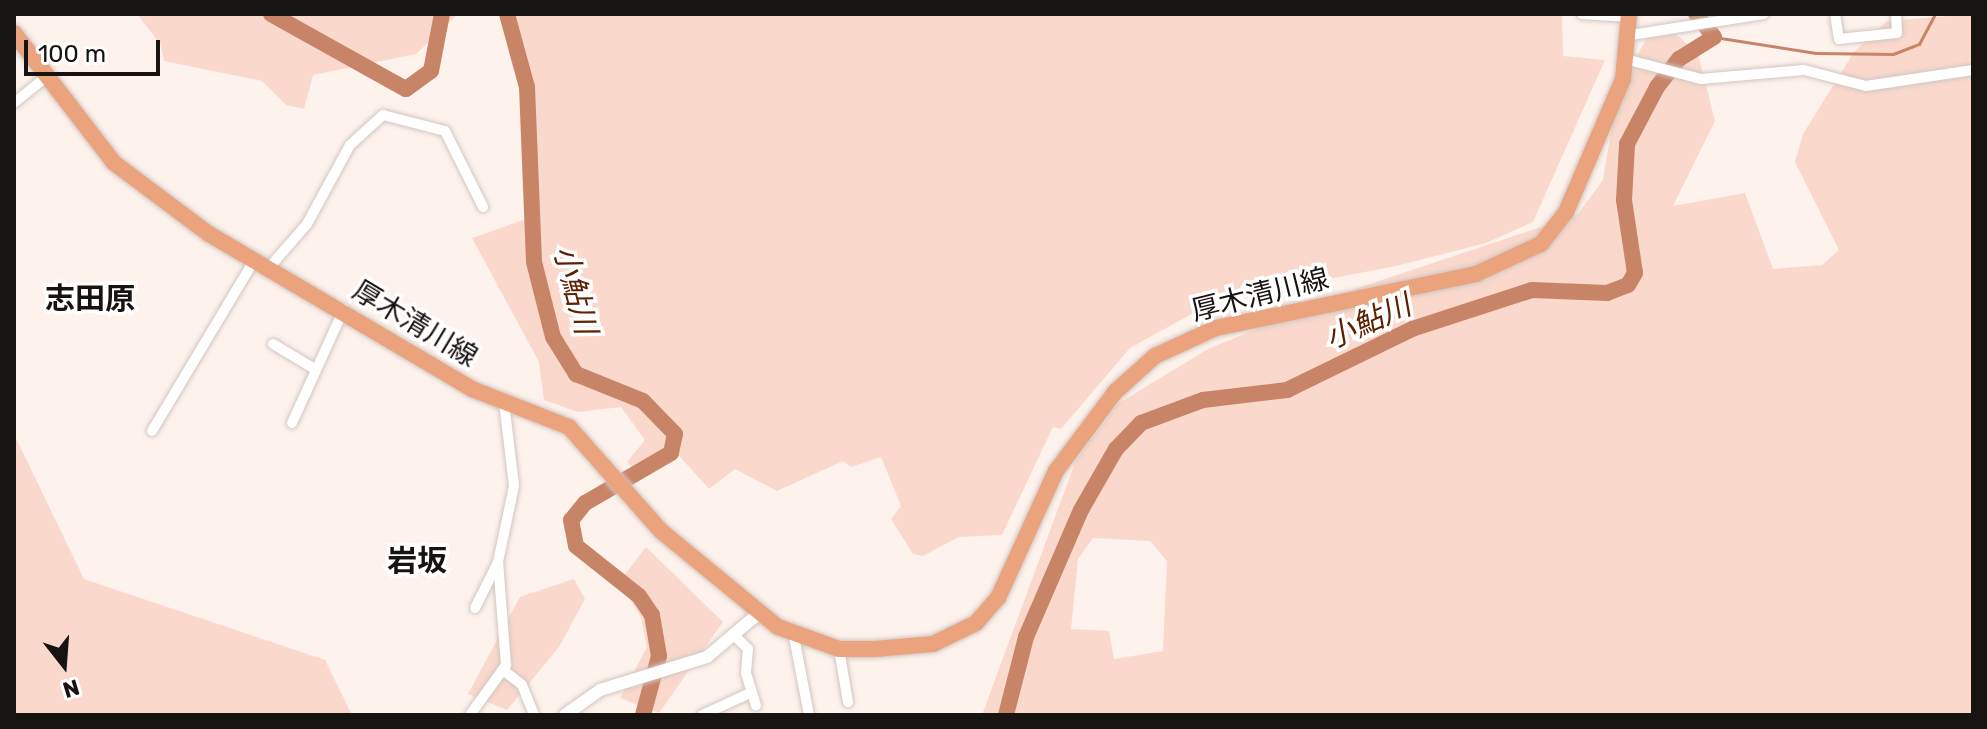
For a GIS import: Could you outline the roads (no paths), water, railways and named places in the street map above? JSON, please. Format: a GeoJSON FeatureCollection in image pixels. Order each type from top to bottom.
{"type":"FeatureCollection","features":[{"type":"Feature","properties":{"kind":"main road","name":"厚木清川線"},"geometry":{"type":"LineString","coordinates":[[14,33],[114,163],[260,266],[344,309],[504,402],[569,427],[608,466],[669,539],[759,613],[799,638],[839,649],[923,646],[976,623],[998,598],[1042,495],[1072,447],[1125,382],[1163,352],[1216,328],[1476,274],[1531,252],[1566,212],[1629,60],[1630,22]]}},
{"type":"Feature","properties":{"kind":"street"},"geometry":{"type":"LineString","coordinates":[[1582,14],[1673,25],[1757,14]]}},
{"type":"Feature","properties":{"kind":"street"},"geometry":{"type":"LineString","coordinates":[[1835,14],[1839,39],[1897,33],[1896,14]]}},
{"type":"Feature","properties":{"kind":"street"},"geometry":{"type":"LineString","coordinates":[[1629,60],[1694,77],[1804,70],[1882,87],[1973,70]]}},
{"type":"Feature","properties":{"kind":"street"},"geometry":{"type":"LineString","coordinates":[[14,103],[47,76]]}},
{"type":"Feature","properties":{"kind":"street"},"geometry":{"type":"LineString","coordinates":[[152,431],[260,266],[307,224],[350,145],[383,115],[445,131],[483,207]]}},
{"type":"Feature","properties":{"kind":"street"},"geometry":{"type":"LineString","coordinates":[[292,423],[344,309]]}},
{"type":"Feature","properties":{"kind":"street"},"geometry":{"type":"LineString","coordinates":[[273,344],[315,369]]}},
{"type":"Feature","properties":{"kind":"street"},"geometry":{"type":"LineString","coordinates":[[475,608],[498,562],[513,499],[504,402]]}},
{"type":"Feature","properties":{"kind":"street"},"geometry":{"type":"LineString","coordinates":[[470,715],[503,670],[498,562]]}},
{"type":"Feature","properties":{"kind":"street"},"geometry":{"type":"LineString","coordinates":[[565,715],[591,694],[672,669],[736,637],[759,613]]}},
{"type":"Feature","properties":{"kind":"street"},"geometry":{"type":"LineString","coordinates":[[736,637],[750,644],[750,693],[756,706]]}},
{"type":"Feature","properties":{"kind":"street"},"geometry":{"type":"LineString","coordinates":[[799,638],[809,715]]}},
{"type":"Feature","properties":{"kind":"street"},"geometry":{"type":"LineString","coordinates":[[839,649],[848,702]]}},
{"type":"Feature","properties":{"kind":"street"},"geometry":{"type":"LineString","coordinates":[[503,670],[522,685],[534,715]]}},
{"type":"Feature","properties":{"kind":"street"},"geometry":{"type":"LineString","coordinates":[[702,715],[750,693]]}},
{"type":"Feature","properties":{"kind":"waterway","name":"小鮎川"},"geometry":{"type":"LineString","coordinates":[[271,14],[406,89],[431,71],[442,14]]}},
{"type":"Feature","properties":{"kind":"waterway","name":"小鮎川"},"geometry":{"type":"LineString","coordinates":[[507,14],[527,87],[534,262],[553,337],[576,374],[643,401],[675,434],[671,453],[585,503],[571,520],[576,546],[639,596],[652,615],[659,656],[643,715]]}},
{"type":"Feature","properties":{"kind":"waterway","name":"小鮎川"},"geometry":{"type":"LineString","coordinates":[[1006,715],[1026,637],[1081,510],[1116,449],[1141,423],[1203,400],[1287,390],[1412,329],[1532,290],[1607,293],[1628,285],[1635,273],[1624,200],[1627,144],[1657,87],[1679,59],[1714,37],[1696,14]]}},
{"type":"Feature","properties":{"kind":"waterway"},"geometry":{"type":"LineString","coordinates":[[1714,37],[1816,53],[1893,54],[1919,44],[1935,14]]}},
{"type":"Feature","properties":{"kind":"district","name":"志田原"},"geometry":{"type":"Point","coordinates":[90,299]}},
{"type":"Feature","properties":{"kind":"district","name":"岩坂"},"geometry":{"type":"Point","coordinates":[417,561]}}]}
